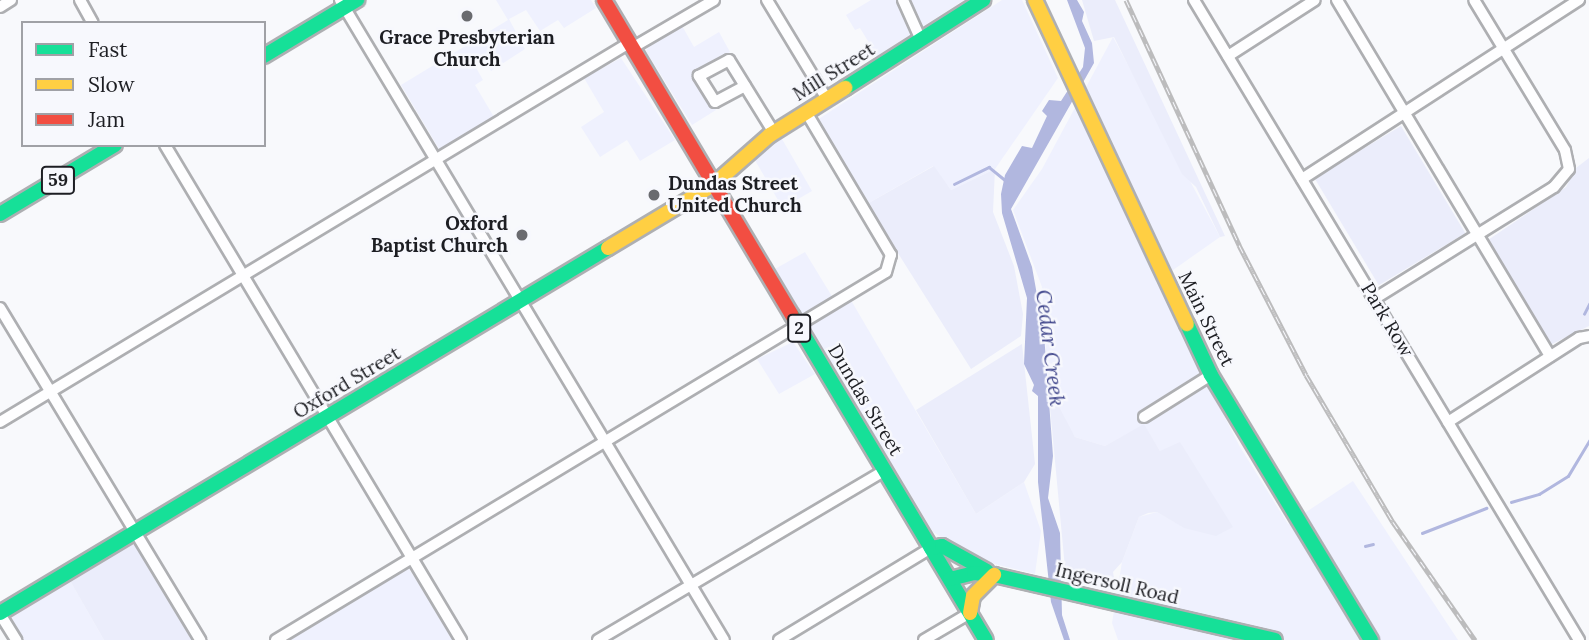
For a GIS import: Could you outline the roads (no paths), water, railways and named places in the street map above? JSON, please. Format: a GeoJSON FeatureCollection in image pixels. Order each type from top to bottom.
{"type":"FeatureCollection","features":[{"type":"Feature","properties":{"kind":"main road","name":"Dundas Street"},"geometry":{"type":"LineString","coordinates":[[604,0],[986,640]]}},
{"type":"Feature","properties":{"kind":"main road","name":"Mill Street"},"geometry":{"type":"LineString","coordinates":[[713,185],[774,133],[983,0]]}},
{"type":"Feature","properties":{"kind":"main road","name":"Main Street"},"geometry":{"type":"LineString","coordinates":[[1035,0],[1211,375],[1371,640]]}},
{"type":"Feature","properties":{"kind":"main road"},"geometry":{"type":"LineString","coordinates":[[266,55],[347,3]]}},
{"type":"Feature","properties":{"kind":"main road","name":"59"},"geometry":{"type":"LineString","coordinates":[[0,214],[112,147]]}},
{"type":"Feature","properties":{"kind":"main road","name":"Oxford Street"},"geometry":{"type":"LineString","coordinates":[[0,614],[713,185]]}},
{"type":"Feature","properties":{"kind":"main road"},"geometry":{"type":"LineString","coordinates":[[931,548],[942,546],[994,575],[973,596],[970,613]]}},
{"type":"Feature","properties":{"kind":"main road","name":"Ingersoll Road"},"geometry":{"type":"LineString","coordinates":[[950,579],[974,573],[994,575],[1275,640]]}},
{"type":"Feature","properties":{"kind":"street"},"geometry":{"type":"LineString","coordinates":[[0,7],[11,0]]}},
{"type":"Feature","properties":{"kind":"street"},"geometry":{"type":"LineString","coordinates":[[80,0],[92,21]]}},
{"type":"Feature","properties":{"kind":"street"},"geometry":{"type":"LineString","coordinates":[[0,422],[436,160],[714,0]]}},
{"type":"Feature","properties":{"kind":"street"},"geometry":{"type":"LineString","coordinates":[[767,0],[827,99]]}},
{"type":"Feature","properties":{"kind":"street"},"geometry":{"type":"LineString","coordinates":[[903,0],[921,40]]}},
{"type":"Feature","properties":{"kind":"street","name":"Park Row"},"geometry":{"type":"LineString","coordinates":[[1195,0],[1579,640]]}},
{"type":"Feature","properties":{"kind":"street"},"geometry":{"type":"LineString","coordinates":[[1228,56],[1315,0]]}},
{"type":"Feature","properties":{"kind":"street"},"geometry":{"type":"LineString","coordinates":[[1337,0],[1550,356]]}},
{"type":"Feature","properties":{"kind":"street"},"geometry":{"type":"LineString","coordinates":[[1374,299],[1555,187],[1569,169],[1565,149],[1474,0]]}},
{"type":"Feature","properties":{"kind":"street"},"geometry":{"type":"LineString","coordinates":[[1302,179],[1579,0]]}},
{"type":"Feature","properties":{"kind":"street"},"geometry":{"type":"LineString","coordinates":[[347,3],[436,160],[724,640]]}},
{"type":"Feature","properties":{"kind":"street"},"geometry":{"type":"LineString","coordinates":[[745,86],[715,102],[699,76],[727,59],[745,86],[774,133]]}},
{"type":"Feature","properties":{"kind":"street"},"geometry":{"type":"LineString","coordinates":[[276,640],[799,327],[886,272],[892,262],[806,112]]}},
{"type":"Feature","properties":{"kind":"street"},"geometry":{"type":"LineString","coordinates":[[167,147],[461,640]]}},
{"type":"Feature","properties":{"kind":"street"},"geometry":{"type":"LineString","coordinates":[[0,308],[200,640]]}},
{"type":"Feature","properties":{"kind":"street"},"geometry":{"type":"LineString","coordinates":[[1448,422],[1550,356],[1589,336]]}},
{"type":"Feature","properties":{"kind":"street"},"geometry":{"type":"LineString","coordinates":[[1144,417],[1211,375]]}},
{"type":"Feature","properties":{"kind":"street"},"geometry":{"type":"LineString","coordinates":[[598,640],[885,470]]}},
{"type":"Feature","properties":{"kind":"street"},"geometry":{"type":"LineString","coordinates":[[779,640],[931,548]]}},
{"type":"Feature","properties":{"kind":"street"},"geometry":{"type":"LineString","coordinates":[[924,640],[970,613]]}},
{"type":"Feature","properties":{"kind":"street"},"geometry":{"type":"LineString","coordinates":[[0,614],[16,640]]}},
{"type":"Feature","properties":{"kind":"water","name":"Cedar Creek"},"geometry":{"type":"Polygon","coordinates":[[[1067,0],[1077,0],[1084,12],[1082,21],[1092,43],[1094,63],[1011,209],[1032,267],[1044,334],[1053,456],[1048,498],[1060,533],[1062,615],[1070,640],[1064,640],[1051,602],[1038,482],[1038,396],[1032,391],[1034,385],[1024,364],[1027,298],[1002,213],[1001,194],[1005,175],[1022,146],[1032,148],[1047,116],[1042,111],[1049,100],[1061,101],[1083,67],[1085,48],[1067,0]]]}},
{"type":"Feature","properties":{"kind":"waterway"},"geometry":{"type":"LineString","coordinates":[[954,184],[989,167],[1005,180]]}},
{"type":"Feature","properties":{"kind":"waterway"},"geometry":{"type":"LineString","coordinates":[[1584,314],[1589,304]]}},
{"type":"Feature","properties":{"kind":"waterway"},"geometry":{"type":"LineString","coordinates":[[1511,502],[1539,494],[1568,476],[1589,441]]}},
{"type":"Feature","properties":{"kind":"waterway"},"geometry":{"type":"LineString","coordinates":[[1422,533],[1486,508]]}},
{"type":"Feature","properties":{"kind":"waterway"},"geometry":{"type":"LineString","coordinates":[[1365,546],[1373,544]]}},
{"type":"Feature","properties":{"kind":"railway"},"geometry":{"type":"LineString","coordinates":[[1126,0],[1239,245],[1306,375],[1393,522],[1475,640]]}},
{"type":"Feature","properties":{"kind":"place","name":"Grace Presbyterian Church"},"geometry":{"type":"Point","coordinates":[467,16]}},
{"type":"Feature","properties":{"kind":"place","name":"Dundas Street United Church"},"geometry":{"type":"Point","coordinates":[654,195]}},
{"type":"Feature","properties":{"kind":"place","name":"Oxford Baptist Church"},"geometry":{"type":"Point","coordinates":[522,235]}}]}
